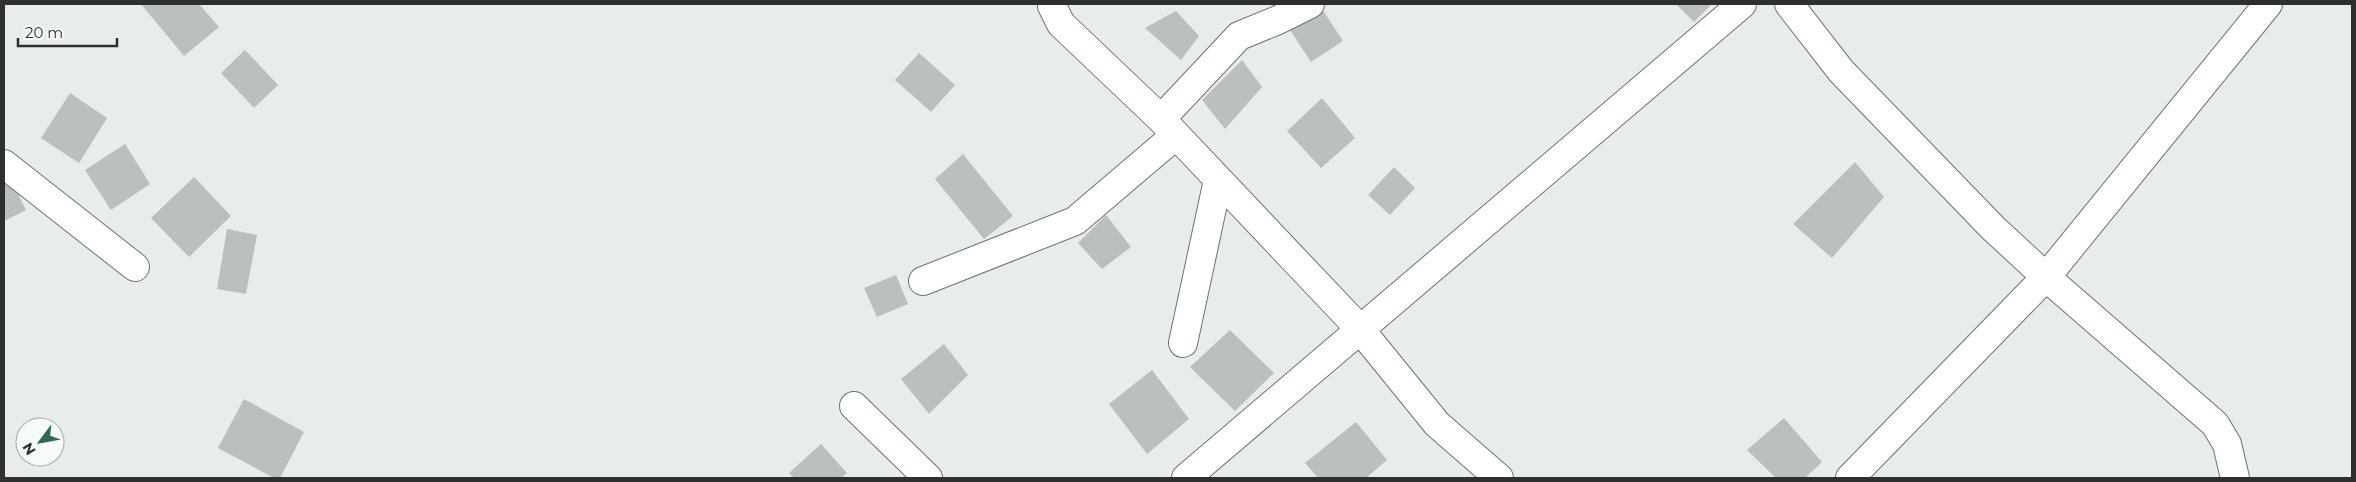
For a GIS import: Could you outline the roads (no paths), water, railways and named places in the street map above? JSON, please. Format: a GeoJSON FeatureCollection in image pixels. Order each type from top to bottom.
{"type":"FeatureCollection","features":[{"type":"Feature","properties":{"kind":"street"},"geometry":{"type":"LineString","coordinates":[[1053,4],[1052,6],[1061,24],[1168,127],[1359,328],[1437,424],[1499,478]]}},
{"type":"Feature","properties":{"kind":"street"},"geometry":{"type":"LineString","coordinates":[[923,281],[1075,220],[1168,127],[1239,36],[1310,4]]}},
{"type":"Feature","properties":{"kind":"street"},"geometry":{"type":"LineString","coordinates":[[1186,478],[1359,328],[1742,4]]}},
{"type":"Feature","properties":{"kind":"street"},"geometry":{"type":"LineString","coordinates":[[1789,4],[1841,72],[1993,228],[2046,277],[2215,424],[2227,444],[2235,478]]}},
{"type":"Feature","properties":{"kind":"street"},"geometry":{"type":"LineString","coordinates":[[1850,478],[2046,277],[2268,4]]}},
{"type":"Feature","properties":{"kind":"street"},"geometry":{"type":"LineString","coordinates":[[4,164],[135,266]]}},
{"type":"Feature","properties":{"kind":"street"},"geometry":{"type":"LineString","coordinates":[[1183,343],[1218,180]]}},
{"type":"Feature","properties":{"kind":"street"},"geometry":{"type":"LineString","coordinates":[[854,406],[928,478]]}}]}
